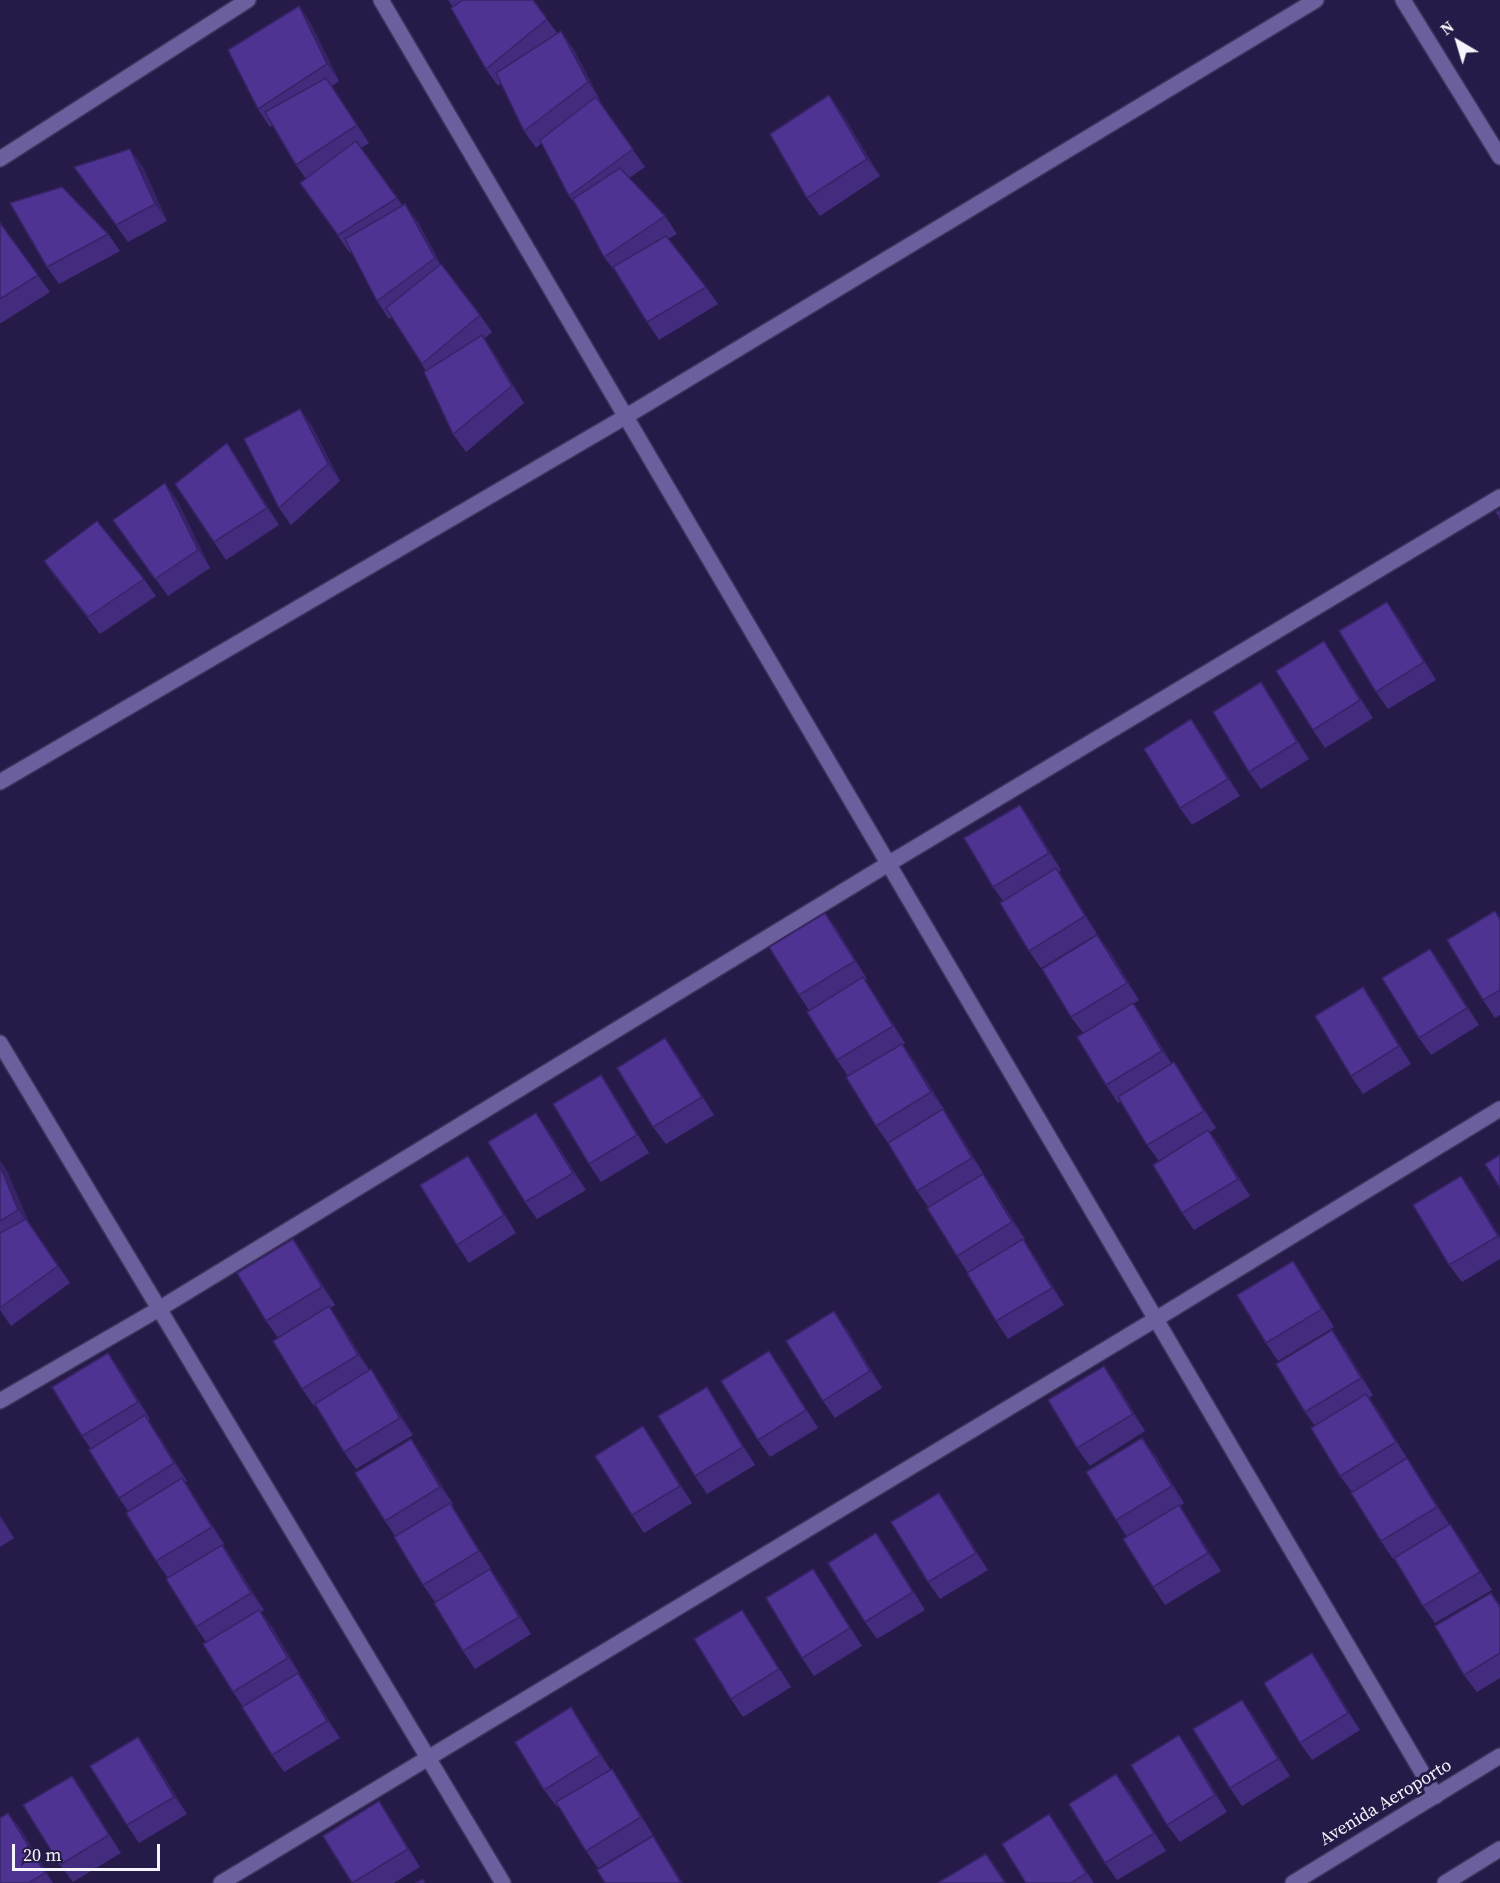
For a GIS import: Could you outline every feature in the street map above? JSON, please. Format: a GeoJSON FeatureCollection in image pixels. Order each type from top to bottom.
{"type":"FeatureCollection","features":[{"type":"Feature","properties":{"kind":"street"},"geometry":{"type":"LineString","coordinates":[[0,159],[248,0]]}},
{"type":"Feature","properties":{"kind":"street"},"geometry":{"type":"LineString","coordinates":[[381,0],[1436,1796]]}},
{"type":"Feature","properties":{"kind":"street"},"geometry":{"type":"LineString","coordinates":[[0,782],[625,417],[1316,0]]}},
{"type":"Feature","properties":{"kind":"street"},"geometry":{"type":"LineString","coordinates":[[1404,0],[1500,157]]}},
{"type":"Feature","properties":{"kind":"street"},"geometry":{"type":"LineString","coordinates":[[0,1401],[159,1309],[888,864],[1500,497]]}},
{"type":"Feature","properties":{"kind":"street"},"geometry":{"type":"LineString","coordinates":[[0,1043],[502,1883]]}},
{"type":"Feature","properties":{"kind":"street"},"geometry":{"type":"LineString","coordinates":[[221,1883],[1500,1109]]}},
{"type":"Feature","properties":{"kind":"street","name":"Avenida Aeroporto"},"geometry":{"type":"LineString","coordinates":[[1293,1883],[1500,1756]]}},
{"type":"Feature","properties":{"kind":"street"},"geometry":{"type":"LineString","coordinates":[[1445,1883],[1500,1849]]}},
{"type":"Feature","properties":{"kind":"building"},"geometry":{"type":"Polygon","coordinates":[[[463,0],[533,0],[547,19],[486,69],[451,8],[463,0]]]}},
{"type":"Feature","properties":{"kind":"building"},"geometry":{"type":"Polygon","coordinates":[[[299,6],[327,64],[258,109],[228,50],[299,6]]]}},
{"type":"Feature","properties":{"kind":"building"},"geometry":{"type":"Polygon","coordinates":[[[561,31],[588,82],[524,131],[496,73],[561,31]]]}},
{"type":"Feature","properties":{"kind":"building"},"geometry":{"type":"Polygon","coordinates":[[[326,78],[357,125],[296,165],[265,112],[326,78]]]}},
{"type":"Feature","properties":{"kind":"building"},"geometry":{"type":"Polygon","coordinates":[[[829,95],[867,159],[807,198],[770,134],[829,95]]]}},
{"type":"Feature","properties":{"kind":"building"},"geometry":{"type":"Polygon","coordinates":[[[596,97],[633,149],[569,196],[540,140],[596,97]]]}},
{"type":"Feature","properties":{"kind":"building"},"geometry":{"type":"Polygon","coordinates":[[[356,141],[397,198],[338,235],[300,183],[356,141]]]}},
{"type":"Feature","properties":{"kind":"building"},"geometry":{"type":"Polygon","coordinates":[[[130,149],[155,204],[116,225],[74,167],[130,149]]]}},
{"type":"Feature","properties":{"kind":"building"},"geometry":{"type":"Polygon","coordinates":[[[620,168],[665,216],[604,257],[573,199],[620,168]]]}},
{"type":"Feature","properties":{"kind":"building"},"geometry":{"type":"Polygon","coordinates":[[[62,187],[108,234],[47,267],[10,203],[62,187]]]}},
{"type":"Feature","properties":{"kind":"building"},"geometry":{"type":"Polygon","coordinates":[[[405,204],[435,258],[377,301],[345,239],[405,204]]]}},
{"type":"Feature","properties":{"kind":"building"},"geometry":{"type":"Polygon","coordinates":[[[0,223],[38,275],[0,299],[0,223]]]}},
{"type":"Feature","properties":{"kind":"building"},"geometry":{"type":"Polygon","coordinates":[[[666,236],[706,287],[647,322],[613,267],[666,236]]]}},
{"type":"Feature","properties":{"kind":"building"},"geometry":{"type":"Polygon","coordinates":[[[441,264],[480,315],[422,364],[386,308],[441,264]]]}},
{"type":"Feature","properties":{"kind":"building"},"geometry":{"type":"Polygon","coordinates":[[[482,335],[512,386],[453,434],[424,372],[482,335]]]}},
{"type":"Feature","properties":{"kind":"building"},"geometry":{"type":"Polygon","coordinates":[[[300,409],[328,464],[279,508],[244,439],[300,409]]]}},
{"type":"Feature","properties":{"kind":"building"},"geometry":{"type":"Polygon","coordinates":[[[227,443],[267,508],[214,542],[175,484],[227,443]]]}},
{"type":"Feature","properties":{"kind":"building"},"geometry":{"type":"Polygon","coordinates":[[[165,483],[198,550],[155,579],[113,520],[165,483]]]}},
{"type":"Feature","properties":{"kind":"building"},"geometry":{"type":"Polygon","coordinates":[[[97,521],[144,579],[88,617],[44,561],[97,521]]]}},
{"type":"Feature","properties":{"kind":"building"},"geometry":{"type":"Polygon","coordinates":[[[1387,602],[1424,662],[1376,692],[1339,631],[1387,602]]]}},
{"type":"Feature","properties":{"kind":"building"},"geometry":{"type":"Polygon","coordinates":[[[1324,641],[1360,700],[1313,730],[1276,671],[1324,641]]]}},
{"type":"Feature","properties":{"kind":"building"},"geometry":{"type":"Polygon","coordinates":[[[1261,682],[1297,742],[1249,772],[1213,712],[1261,682]]]}},
{"type":"Feature","properties":{"kind":"building"},"geometry":{"type":"Polygon","coordinates":[[[1191,719],[1228,779],[1180,808],[1144,749],[1191,719]]]}},
{"type":"Feature","properties":{"kind":"building"},"geometry":{"type":"Polygon","coordinates":[[[1020,805],[1049,853],[993,887],[964,838],[1020,805]]]}},
{"type":"Feature","properties":{"kind":"building"},"geometry":{"type":"Polygon","coordinates":[[[1056,868],[1085,916],[1029,951],[1000,903],[1056,868]]]}},
{"type":"Feature","properties":{"kind":"building"},"geometry":{"type":"Polygon","coordinates":[[[1495,911],[1500,920],[1500,990],[1483,1000],[1447,940],[1495,911]]]}},
{"type":"Feature","properties":{"kind":"building"},"geometry":{"type":"Polygon","coordinates":[[[825,913],[855,961],[799,995],[769,947],[825,913]]]}},
{"type":"Feature","properties":{"kind":"building"},"geometry":{"type":"Polygon","coordinates":[[[1097,935],[1127,983],[1071,1017],[1042,969],[1097,935]]]}},
{"type":"Feature","properties":{"kind":"building"},"geometry":{"type":"Polygon","coordinates":[[[1430,949],[1467,1008],[1419,1038],[1382,978],[1430,949]]]}},
{"type":"Feature","properties":{"kind":"building"},"geometry":{"type":"Polygon","coordinates":[[[863,977],[893,1026],[837,1060],[807,1012],[863,977]]]}},
{"type":"Feature","properties":{"kind":"building"},"geometry":{"type":"Polygon","coordinates":[[[1363,987],[1399,1046],[1351,1076],[1315,1016],[1363,987]]]}},
{"type":"Feature","properties":{"kind":"building"},"geometry":{"type":"Polygon","coordinates":[[[1133,1003],[1162,1051],[1106,1085],[1077,1037],[1133,1003]]]}},
{"type":"Feature","properties":{"kind":"building"},"geometry":{"type":"Polygon","coordinates":[[[665,1038],[702,1097],[653,1127],[617,1068],[665,1038]]]}},
{"type":"Feature","properties":{"kind":"building"},"geometry":{"type":"Polygon","coordinates":[[[902,1044],[931,1092],[876,1126],[846,1077],[902,1044]]]}},
{"type":"Feature","properties":{"kind":"building"},"geometry":{"type":"Polygon","coordinates":[[[1174,1062],[1204,1111],[1147,1145],[1118,1097],[1174,1062]]]}},
{"type":"Feature","properties":{"kind":"building"},"geometry":{"type":"Polygon","coordinates":[[[601,1075],[637,1135],[589,1164],[553,1104],[601,1075]]]}},
{"type":"Feature","properties":{"kind":"building"},"geometry":{"type":"Polygon","coordinates":[[[943,1109],[972,1158],[917,1191],[888,1143],[943,1109]]]}},
{"type":"Feature","properties":{"kind":"building"},"geometry":{"type":"Polygon","coordinates":[[[536,1113],[573,1173],[525,1202],[488,1142],[536,1113]]]}},
{"type":"Feature","properties":{"kind":"building"},"geometry":{"type":"Polygon","coordinates":[[[1208,1130],[1238,1179],[1182,1213],[1153,1165],[1208,1130]]]}},
{"type":"Feature","properties":{"kind":"building"},"geometry":{"type":"Polygon","coordinates":[[[1500,1155],[1500,1188],[1485,1164],[1500,1155]]]}},
{"type":"Feature","properties":{"kind":"building"},"geometry":{"type":"Polygon","coordinates":[[[468,1156],[504,1215],[457,1245],[420,1185],[468,1156]]]}},
{"type":"Feature","properties":{"kind":"building"},"geometry":{"type":"Polygon","coordinates":[[[0,1166],[18,1210],[0,1221],[0,1166]]]}},
{"type":"Feature","properties":{"kind":"building"},"geometry":{"type":"Polygon","coordinates":[[[983,1174],[1012,1222],[957,1256],[927,1208],[983,1174]]]}},
{"type":"Feature","properties":{"kind":"building"},"geometry":{"type":"Polygon","coordinates":[[[1461,1176],[1498,1236],[1449,1265],[1413,1205],[1461,1176]]]}},
{"type":"Feature","properties":{"kind":"building"},"geometry":{"type":"Polygon","coordinates":[[[26,1219],[58,1266],[0,1308],[0,1233],[26,1219]]]}},
{"type":"Feature","properties":{"kind":"building"},"geometry":{"type":"Polygon","coordinates":[[[293,1239],[322,1287],[266,1321],[237,1273],[293,1239]]]}},
{"type":"Feature","properties":{"kind":"building"},"geometry":{"type":"Polygon","coordinates":[[[1023,1239],[1052,1288],[996,1321],[967,1273],[1023,1239]]]}},
{"type":"Feature","properties":{"kind":"building"},"geometry":{"type":"Polygon","coordinates":[[[1293,1261],[1322,1309],[1266,1343],[1237,1295],[1293,1261]]]}},
{"type":"Feature","properties":{"kind":"building"},"geometry":{"type":"Polygon","coordinates":[[[329,1306],[358,1355],[302,1389],[273,1341],[329,1306]]]}},
{"type":"Feature","properties":{"kind":"building"},"geometry":{"type":"Polygon","coordinates":[[[834,1311],[870,1371],[823,1401],[786,1341],[834,1311]]]}},
{"type":"Feature","properties":{"kind":"building"},"geometry":{"type":"Polygon","coordinates":[[[1332,1330],[1361,1378],[1305,1412],[1276,1364],[1332,1330]]]}},
{"type":"Feature","properties":{"kind":"building"},"geometry":{"type":"Polygon","coordinates":[[[769,1351],[806,1410],[758,1440],[721,1381],[769,1351]]]}},
{"type":"Feature","properties":{"kind":"building"},"geometry":{"type":"Polygon","coordinates":[[[108,1353],[138,1402],[82,1436],[52,1387],[108,1353]]]}},
{"type":"Feature","properties":{"kind":"building"},"geometry":{"type":"Polygon","coordinates":[[[1104,1366],[1133,1414],[1077,1448],[1048,1400],[1104,1366]]]}},
{"type":"Feature","properties":{"kind":"building"},"geometry":{"type":"Polygon","coordinates":[[[371,1369],[400,1418],[344,1452],[315,1404],[371,1369]]]}},
{"type":"Feature","properties":{"kind":"building"},"geometry":{"type":"Polygon","coordinates":[[[707,1387],[743,1447],[695,1476],[658,1416],[707,1387]]]}},
{"type":"Feature","properties":{"kind":"building"},"geometry":{"type":"Polygon","coordinates":[[[1366,1394],[1396,1442],[1340,1476],[1311,1428],[1366,1394]]]}},
{"type":"Feature","properties":{"kind":"building"},"geometry":{"type":"Polygon","coordinates":[[[145,1415],[174,1463],[119,1498],[89,1450],[145,1415]]]}},
{"type":"Feature","properties":{"kind":"building"},"geometry":{"type":"Polygon","coordinates":[[[643,1426],[680,1486],[632,1515],[595,1456],[643,1426]]]}},
{"type":"Feature","properties":{"kind":"building"},"geometry":{"type":"Polygon","coordinates":[[[1142,1438],[1172,1486],[1116,1520],[1086,1472],[1142,1438]]]}},
{"type":"Feature","properties":{"kind":"building"},"geometry":{"type":"Polygon","coordinates":[[[411,1439],[440,1487],[385,1521],[355,1473],[411,1439]]]}},
{"type":"Feature","properties":{"kind":"building"},"geometry":{"type":"Polygon","coordinates":[[[1407,1458],[1437,1507],[1381,1541],[1351,1493],[1407,1458]]]}},
{"type":"Feature","properties":{"kind":"building"},"geometry":{"type":"Polygon","coordinates":[[[182,1478],[212,1527],[156,1561],[126,1513],[182,1478]]]}},
{"type":"Feature","properties":{"kind":"building"},"geometry":{"type":"Polygon","coordinates":[[[939,1493],[976,1553],[928,1582],[891,1522],[939,1493]]]}},
{"type":"Feature","properties":{"kind":"building"},"geometry":{"type":"Polygon","coordinates":[[[450,1503],[479,1551],[423,1585],[394,1537],[450,1503]]]}},
{"type":"Feature","properties":{"kind":"building"},"geometry":{"type":"Polygon","coordinates":[[[1179,1505],[1208,1553],[1153,1587],[1123,1539],[1179,1505]]]}},
{"type":"Feature","properties":{"kind":"building"},"geometry":{"type":"Polygon","coordinates":[[[1450,1524],[1480,1572],[1423,1606],[1394,1558],[1450,1524]]]}},
{"type":"Feature","properties":{"kind":"building"},"geometry":{"type":"Polygon","coordinates":[[[876,1533],[913,1592],[865,1622],[828,1563],[876,1533]]]}},
{"type":"Feature","properties":{"kind":"building"},"geometry":{"type":"Polygon","coordinates":[[[222,1545],[251,1593],[196,1627],[166,1579],[222,1545]]]}},
{"type":"Feature","properties":{"kind":"building"},"geometry":{"type":"Polygon","coordinates":[[[490,1569],[519,1617],[463,1651],[434,1603],[490,1569]]]}},
{"type":"Feature","properties":{"kind":"building"},"geometry":{"type":"Polygon","coordinates":[[[813,1569],[850,1628],[802,1658],[766,1598],[813,1569]]]}},
{"type":"Feature","properties":{"kind":"building"},"geometry":{"type":"Polygon","coordinates":[[[1491,1593],[1500,1607],[1500,1653],[1464,1675],[1435,1626],[1491,1593]]]}},
{"type":"Feature","properties":{"kind":"building"},"geometry":{"type":"Polygon","coordinates":[[[259,1610],[288,1658],[233,1692],[203,1644],[259,1610]]]}},
{"type":"Feature","properties":{"kind":"building"},"geometry":{"type":"Polygon","coordinates":[[[742,1610],[779,1669],[731,1699],[694,1639],[742,1610]]]}},
{"type":"Feature","properties":{"kind":"building"},"geometry":{"type":"Polygon","coordinates":[[[1312,1653],[1348,1713],[1300,1743],[1264,1683],[1312,1653]]]}},
{"type":"Feature","properties":{"kind":"building"},"geometry":{"type":"Polygon","coordinates":[[[298,1673],[327,1721],[272,1755],[242,1707],[298,1673]]]}},
{"type":"Feature","properties":{"kind":"building"},"geometry":{"type":"Polygon","coordinates":[[[1242,1700],[1278,1759],[1230,1788],[1193,1729],[1242,1700]]]}},
{"type":"Feature","properties":{"kind":"building"},"geometry":{"type":"Polygon","coordinates":[[[571,1707],[600,1755],[544,1790],[515,1742],[571,1707]]]}},
{"type":"Feature","properties":{"kind":"building"},"geometry":{"type":"Polygon","coordinates":[[[1179,1735],[1215,1795],[1167,1825],[1131,1765],[1179,1735]]]}},
{"type":"Feature","properties":{"kind":"building"},"geometry":{"type":"Polygon","coordinates":[[[138,1737],[174,1797],[127,1825],[90,1766],[138,1737]]]}},
{"type":"Feature","properties":{"kind":"building"},"geometry":{"type":"Polygon","coordinates":[[[612,1769],[641,1817],[586,1851],[556,1802],[612,1769]]]}},
{"type":"Feature","properties":{"kind":"building"},"geometry":{"type":"Polygon","coordinates":[[[1116,1774],[1154,1833],[1105,1863],[1069,1804],[1116,1774]]]}},
{"type":"Feature","properties":{"kind":"building"},"geometry":{"type":"Polygon","coordinates":[[[72,1776],[109,1835],[60,1865],[23,1805],[72,1776]]]}},
{"type":"Feature","properties":{"kind":"building"},"geometry":{"type":"Polygon","coordinates":[[[379,1801],[408,1849],[352,1883],[323,1836],[379,1801]]]}},
{"type":"Feature","properties":{"kind":"building"},"geometry":{"type":"Polygon","coordinates":[[[8,1813],[45,1873],[28,1883],[0,1883],[0,1818],[8,1813]]]}},
{"type":"Feature","properties":{"kind":"building"},"geometry":{"type":"Polygon","coordinates":[[[1049,1814],[1086,1873],[1071,1883],[1026,1883],[1002,1844],[1049,1814]]]}},
{"type":"Feature","properties":{"kind":"building"},"geometry":{"type":"Polygon","coordinates":[[[653,1836],[681,1883],[605,1883],[597,1870],[653,1836]]]}},
{"type":"Feature","properties":{"kind":"building"},"geometry":{"type":"Polygon","coordinates":[[[986,1854],[1005,1883],[939,1883],[939,1882],[986,1854]]]}}]}
